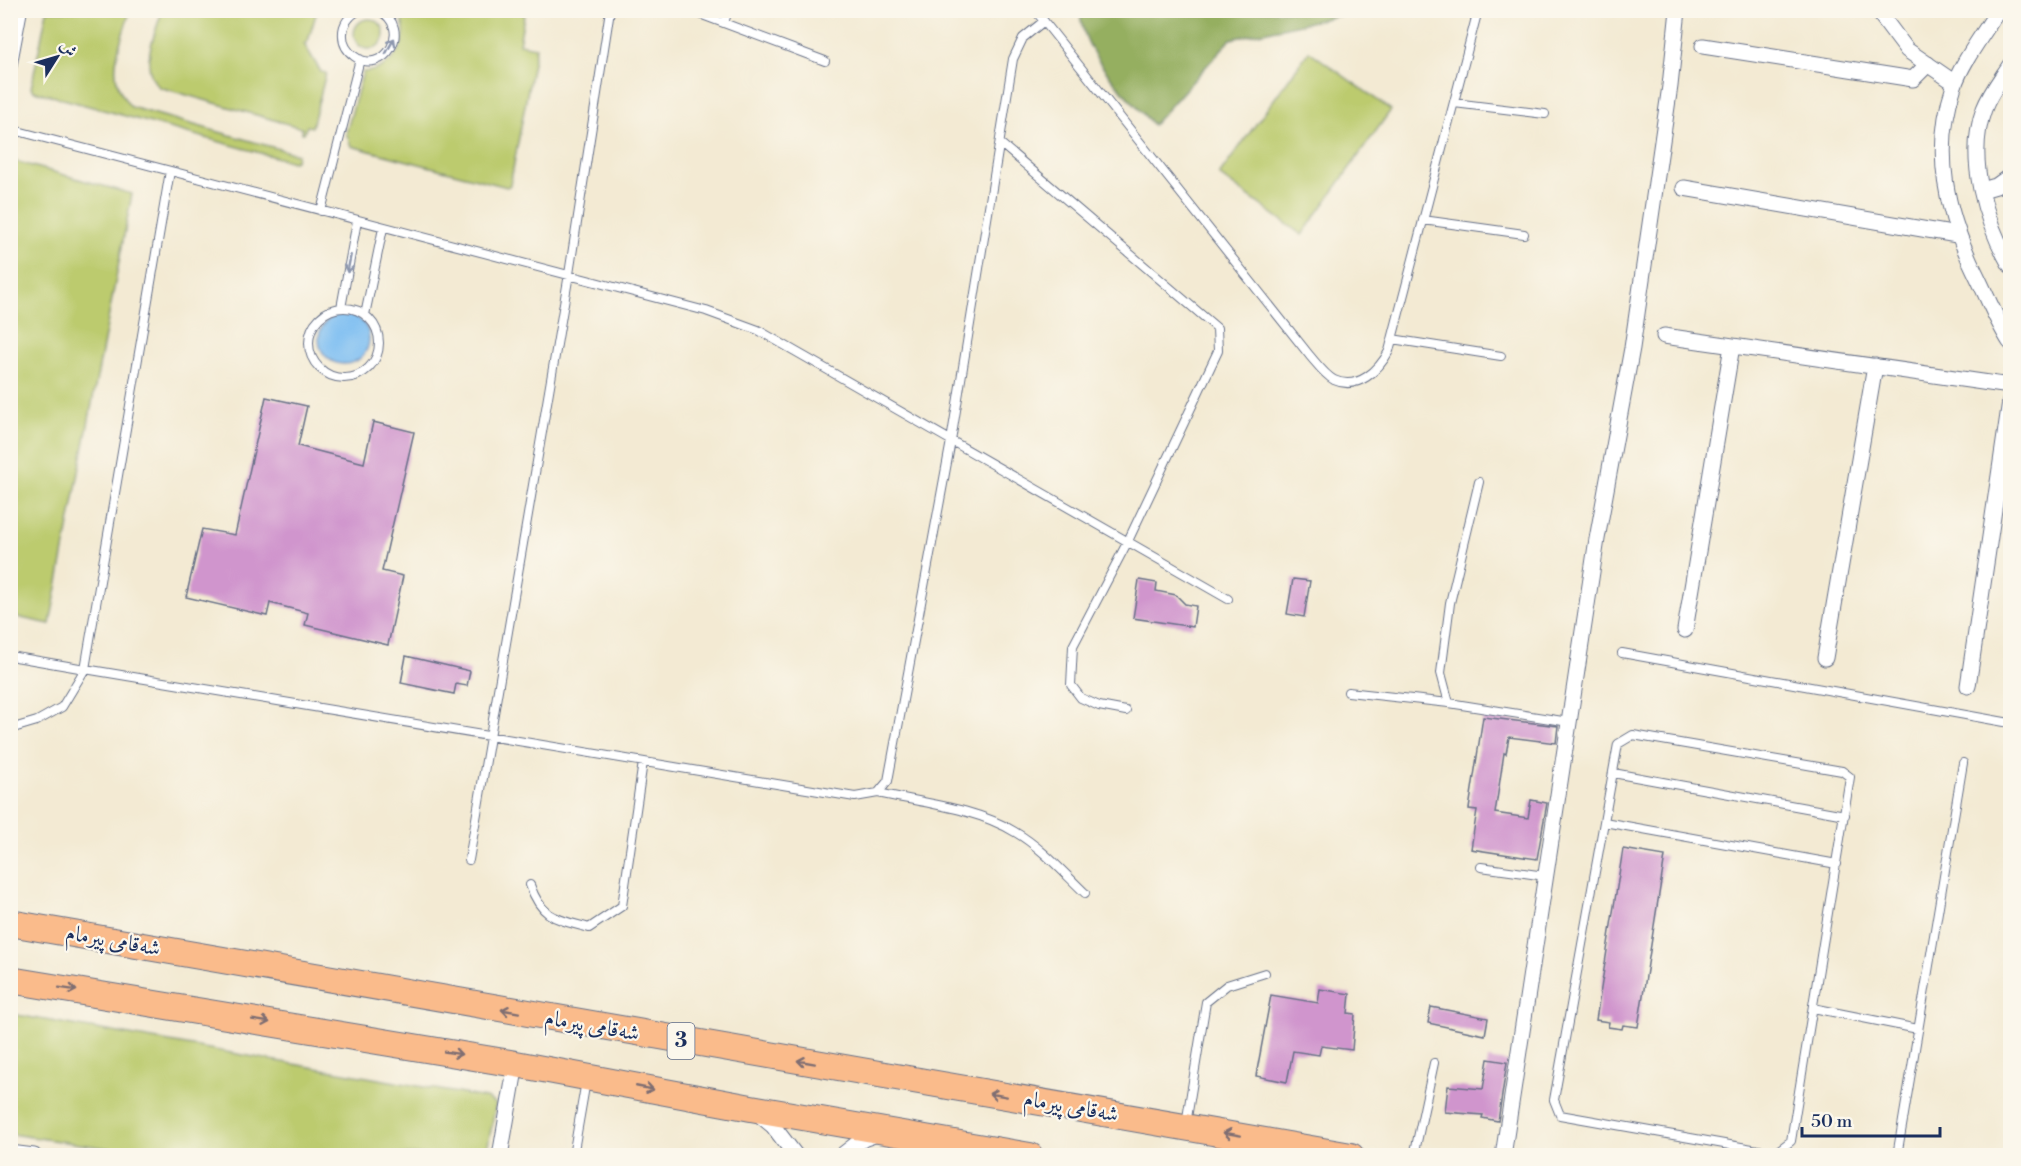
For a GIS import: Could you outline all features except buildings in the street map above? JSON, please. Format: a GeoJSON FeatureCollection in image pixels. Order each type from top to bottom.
{"type":"FeatureCollection","features":[{"type":"Feature","properties":{"kind":"highway","name":"شەقامی پیرمام"},"geometry":{"type":"LineString","coordinates":[[10,923],[1351,1155]]}},
{"type":"Feature","properties":{"kind":"highway","name":"3"},"geometry":{"type":"LineString","coordinates":[[10,980],[587,1076],[884,1131],[916,1146],[1030,1155]]}},
{"type":"Feature","properties":{"kind":"street"},"geometry":{"type":"LineString","coordinates":[[1503,1155],[1597,539],[1632,348],[1670,86],[1678,10]]}},
{"type":"Feature","properties":{"kind":"street"},"geometry":{"type":"LineString","coordinates":[[1877,10],[1907,50],[1955,83]]}},
{"type":"Feature","properties":{"kind":"street"},"geometry":{"type":"LineString","coordinates":[[1998,10],[1955,83],[1948,105],[1943,150],[1946,194],[1957,235],[1987,302],[2010,342]]}},
{"type":"Feature","properties":{"kind":"street"},"geometry":{"type":"LineString","coordinates":[[1703,46],[1913,79],[1928,64]]}},
{"type":"Feature","properties":{"kind":"street"},"geometry":{"type":"LineString","coordinates":[[2010,65],[1991,94],[1980,123],[1977,152],[1982,190],[1997,239],[2010,265]]}},
{"type":"Feature","properties":{"kind":"street"},"geometry":{"type":"LineString","coordinates":[[1982,190],[1996,186],[2010,176]]}},
{"type":"Feature","properties":{"kind":"street"},"geometry":{"type":"LineString","coordinates":[[1684,188],[1957,235]]}},
{"type":"Feature","properties":{"kind":"street"},"geometry":{"type":"LineString","coordinates":[[1664,336],[2010,386]]}},
{"type":"Feature","properties":{"kind":"street"},"geometry":{"type":"LineString","coordinates":[[1685,630],[1732,346]]}},
{"type":"Feature","properties":{"kind":"street"},"geometry":{"type":"LineString","coordinates":[[1825,658],[1875,366]]}},
{"type":"Feature","properties":{"kind":"street"},"geometry":{"type":"LineString","coordinates":[[1968,686],[2010,401]]}},
{"type":"Feature","properties":{"kind":"street"},"geometry":{"type":"LineString","coordinates":[[500,1155],[516,1064]]}},
{"type":"Feature","properties":{"kind":"street"},"geometry":{"type":"LineString","coordinates":[[751,1108],[773,1126],[796,1155]]}},
{"type":"Feature","properties":{"kind":"street"},"geometry":{"type":"LineString","coordinates":[[841,1155],[863,1139],[884,1131]]}},
{"type":"Feature","properties":{"kind":"street"},"geometry":{"type":"LineString","coordinates":[[10,1153],[34,1155]]}},
{"type":"Feature","properties":{"kind":"lane"},"geometry":{"type":"LineString","coordinates":[[10,79],[23,10]]}},
{"type":"Feature","properties":{"kind":"lane"},"geometry":{"type":"LineString","coordinates":[[359,10],[348,20],[343,34],[347,50],[360,59],[368,61],[384,56],[394,43],[394,26],[390,19],[378,10]]}},
{"type":"Feature","properties":{"kind":"lane"},"geometry":{"type":"LineString","coordinates":[[469,860],[569,274],[610,10]]}},
{"type":"Feature","properties":{"kind":"lane"},"geometry":{"type":"LineString","coordinates":[[689,10],[825,61]]}},
{"type":"Feature","properties":{"kind":"lane"},"geometry":{"type":"LineString","coordinates":[[724,23],[728,10]]}},
{"type":"Feature","properties":{"kind":"lane"},"geometry":{"type":"LineString","coordinates":[[1035,10],[1324,372],[1335,381],[1360,381],[1377,370],[1389,351],[1478,10]]}},
{"type":"Feature","properties":{"kind":"lane"},"geometry":{"type":"LineString","coordinates":[[878,793],[888,781],[951,441],[1013,59],[1023,38],[1044,21]]}},
{"type":"Feature","properties":{"kind":"lane"},"geometry":{"type":"LineString","coordinates":[[321,211],[360,59]]}},
{"type":"Feature","properties":{"kind":"lane"},"geometry":{"type":"LineString","coordinates":[[1454,103],[1545,114]]}},
{"type":"Feature","properties":{"kind":"lane"},"geometry":{"type":"LineString","coordinates":[[10,129],[383,228],[569,274],[706,311],[758,330],[1228,599]]}},
{"type":"Feature","properties":{"kind":"lane"},"geometry":{"type":"LineString","coordinates":[[1000,143],[1217,328],[1218,351],[1128,541],[1073,646],[1071,685],[1081,698],[1099,706],[1126,711]]}},
{"type":"Feature","properties":{"kind":"lane"},"geometry":{"type":"LineString","coordinates":[[10,729],[37,721],[62,707],[85,669],[170,171]]}},
{"type":"Feature","properties":{"kind":"lane"},"geometry":{"type":"LineString","coordinates":[[1423,220],[1524,234]]}},
{"type":"Feature","properties":{"kind":"lane"},"geometry":{"type":"LineString","coordinates":[[340,308],[357,221]]}},
{"type":"Feature","properties":{"kind":"lane"},"geometry":{"type":"LineString","coordinates":[[365,315],[383,228]]}},
{"type":"Feature","properties":{"kind":"lane"},"geometry":{"type":"LineString","coordinates":[[340,308],[349,308],[365,315],[377,330],[379,341],[374,362],[356,376],[334,377],[315,364],[308,342],[316,321],[326,313],[340,308]]}},
{"type":"Feature","properties":{"kind":"lane"},"geometry":{"type":"LineString","coordinates":[[1392,339],[1501,356]]}},
{"type":"Feature","properties":{"kind":"lane"},"geometry":{"type":"LineString","coordinates":[[1449,703],[1442,673],[1450,603],[1479,482]]}},
{"type":"Feature","properties":{"kind":"lane"},"geometry":{"type":"LineString","coordinates":[[1622,653],[2010,723]]}},
{"type":"Feature","properties":{"kind":"lane"},"geometry":{"type":"LineString","coordinates":[[10,656],[855,797],[878,793],[977,816],[1016,832],[1050,859],[1084,893]]}},
{"type":"Feature","properties":{"kind":"lane"},"geometry":{"type":"LineString","coordinates":[[1348,692],[1449,703],[1569,722]]}},
{"type":"Feature","properties":{"kind":"lane"},"geometry":{"type":"LineString","coordinates":[[1633,735],[1842,771],[1850,777],[1791,1141],[1781,1151],[1775,1153],[1560,1115],[1554,1100],[1613,773],[1618,744],[1633,735]]}},
{"type":"Feature","properties":{"kind":"lane"},"geometry":{"type":"LineString","coordinates":[[530,885],[535,900],[550,917],[589,928],[622,906],[644,762]]}},
{"type":"Feature","properties":{"kind":"lane"},"geometry":{"type":"LineString","coordinates":[[1897,1155],[1963,763]]}},
{"type":"Feature","properties":{"kind":"lane"},"geometry":{"type":"LineString","coordinates":[[1613,773],[1845,815]]}},
{"type":"Feature","properties":{"kind":"lane"},"geometry":{"type":"LineString","coordinates":[[1604,822],[1837,864]]}},
{"type":"Feature","properties":{"kind":"lane"},"geometry":{"type":"LineString","coordinates":[[1481,867],[1545,876]]}},
{"type":"Feature","properties":{"kind":"lane"},"geometry":{"type":"LineString","coordinates":[[1186,1126],[1206,1002],[1227,985],[1265,973]]}},
{"type":"Feature","properties":{"kind":"lane"},"geometry":{"type":"LineString","coordinates":[[1813,1008],[1918,1029]]}},
{"type":"Feature","properties":{"kind":"lane"},"geometry":{"type":"LineString","coordinates":[[1414,1155],[1434,1063]]}},
{"type":"Feature","properties":{"kind":"lane"},"geometry":{"type":"LineString","coordinates":[[573,1155],[587,1076]]}},
{"type":"Feature","properties":{"kind":"green space"},"geometry":{"type":"Polygon","coordinates":[[[1080,10],[1360,11],[1231,39],[1153,125],[1118,86],[1097,58],[1088,43],[1080,10]]]}},
{"type":"Feature","properties":{"kind":"green space"},"geometry":{"type":"Polygon","coordinates":[[[47,11],[130,11],[116,60],[116,72],[118,84],[131,107],[297,154],[296,160],[293,162],[34,91],[31,88],[47,11]]]}},
{"type":"Feature","properties":{"kind":"green space"},"geometry":{"type":"Polygon","coordinates":[[[162,11],[317,11],[308,41],[304,44],[321,72],[326,73],[312,127],[307,126],[302,133],[302,128],[159,87],[153,79],[149,60],[152,40],[162,11]]]}},
{"type":"Feature","properties":{"kind":"green space"},"geometry":{"type":"Polygon","coordinates":[[[397,11],[525,11],[519,44],[536,47],[510,185],[507,187],[351,146],[346,133],[363,72],[384,66],[392,59],[403,41],[402,21],[397,11]]]}},
{"type":"Feature","properties":{"kind":"green space"},"geometry":{"type":"Polygon","coordinates":[[[369,19],[380,23],[384,34],[380,45],[369,49],[358,45],[354,34],[358,23],[369,19]]]}},
{"type":"Feature","properties":{"kind":"green space"},"geometry":{"type":"Polygon","coordinates":[[[1309,51],[1391,110],[1302,235],[1219,175],[1309,51]]]}},
{"type":"Feature","properties":{"kind":"green space"},"geometry":{"type":"Polygon","coordinates":[[[11,160],[132,194],[50,624],[11,616],[11,160]]]}},
{"type":"Feature","properties":{"kind":"green space"},"geometry":{"type":"Polygon","coordinates":[[[11,1014],[486,1098],[496,1104],[486,1155],[155,1155],[11,1134],[11,1014]]]}},
{"type":"Feature","properties":{"kind":"water"},"geometry":{"type":"Polygon","coordinates":[[[339,314],[349,314],[362,321],[369,334],[369,344],[362,357],[349,364],[339,364],[330,360],[323,353],[319,344],[319,334],[323,325],[330,318],[339,314]]]}}]}
